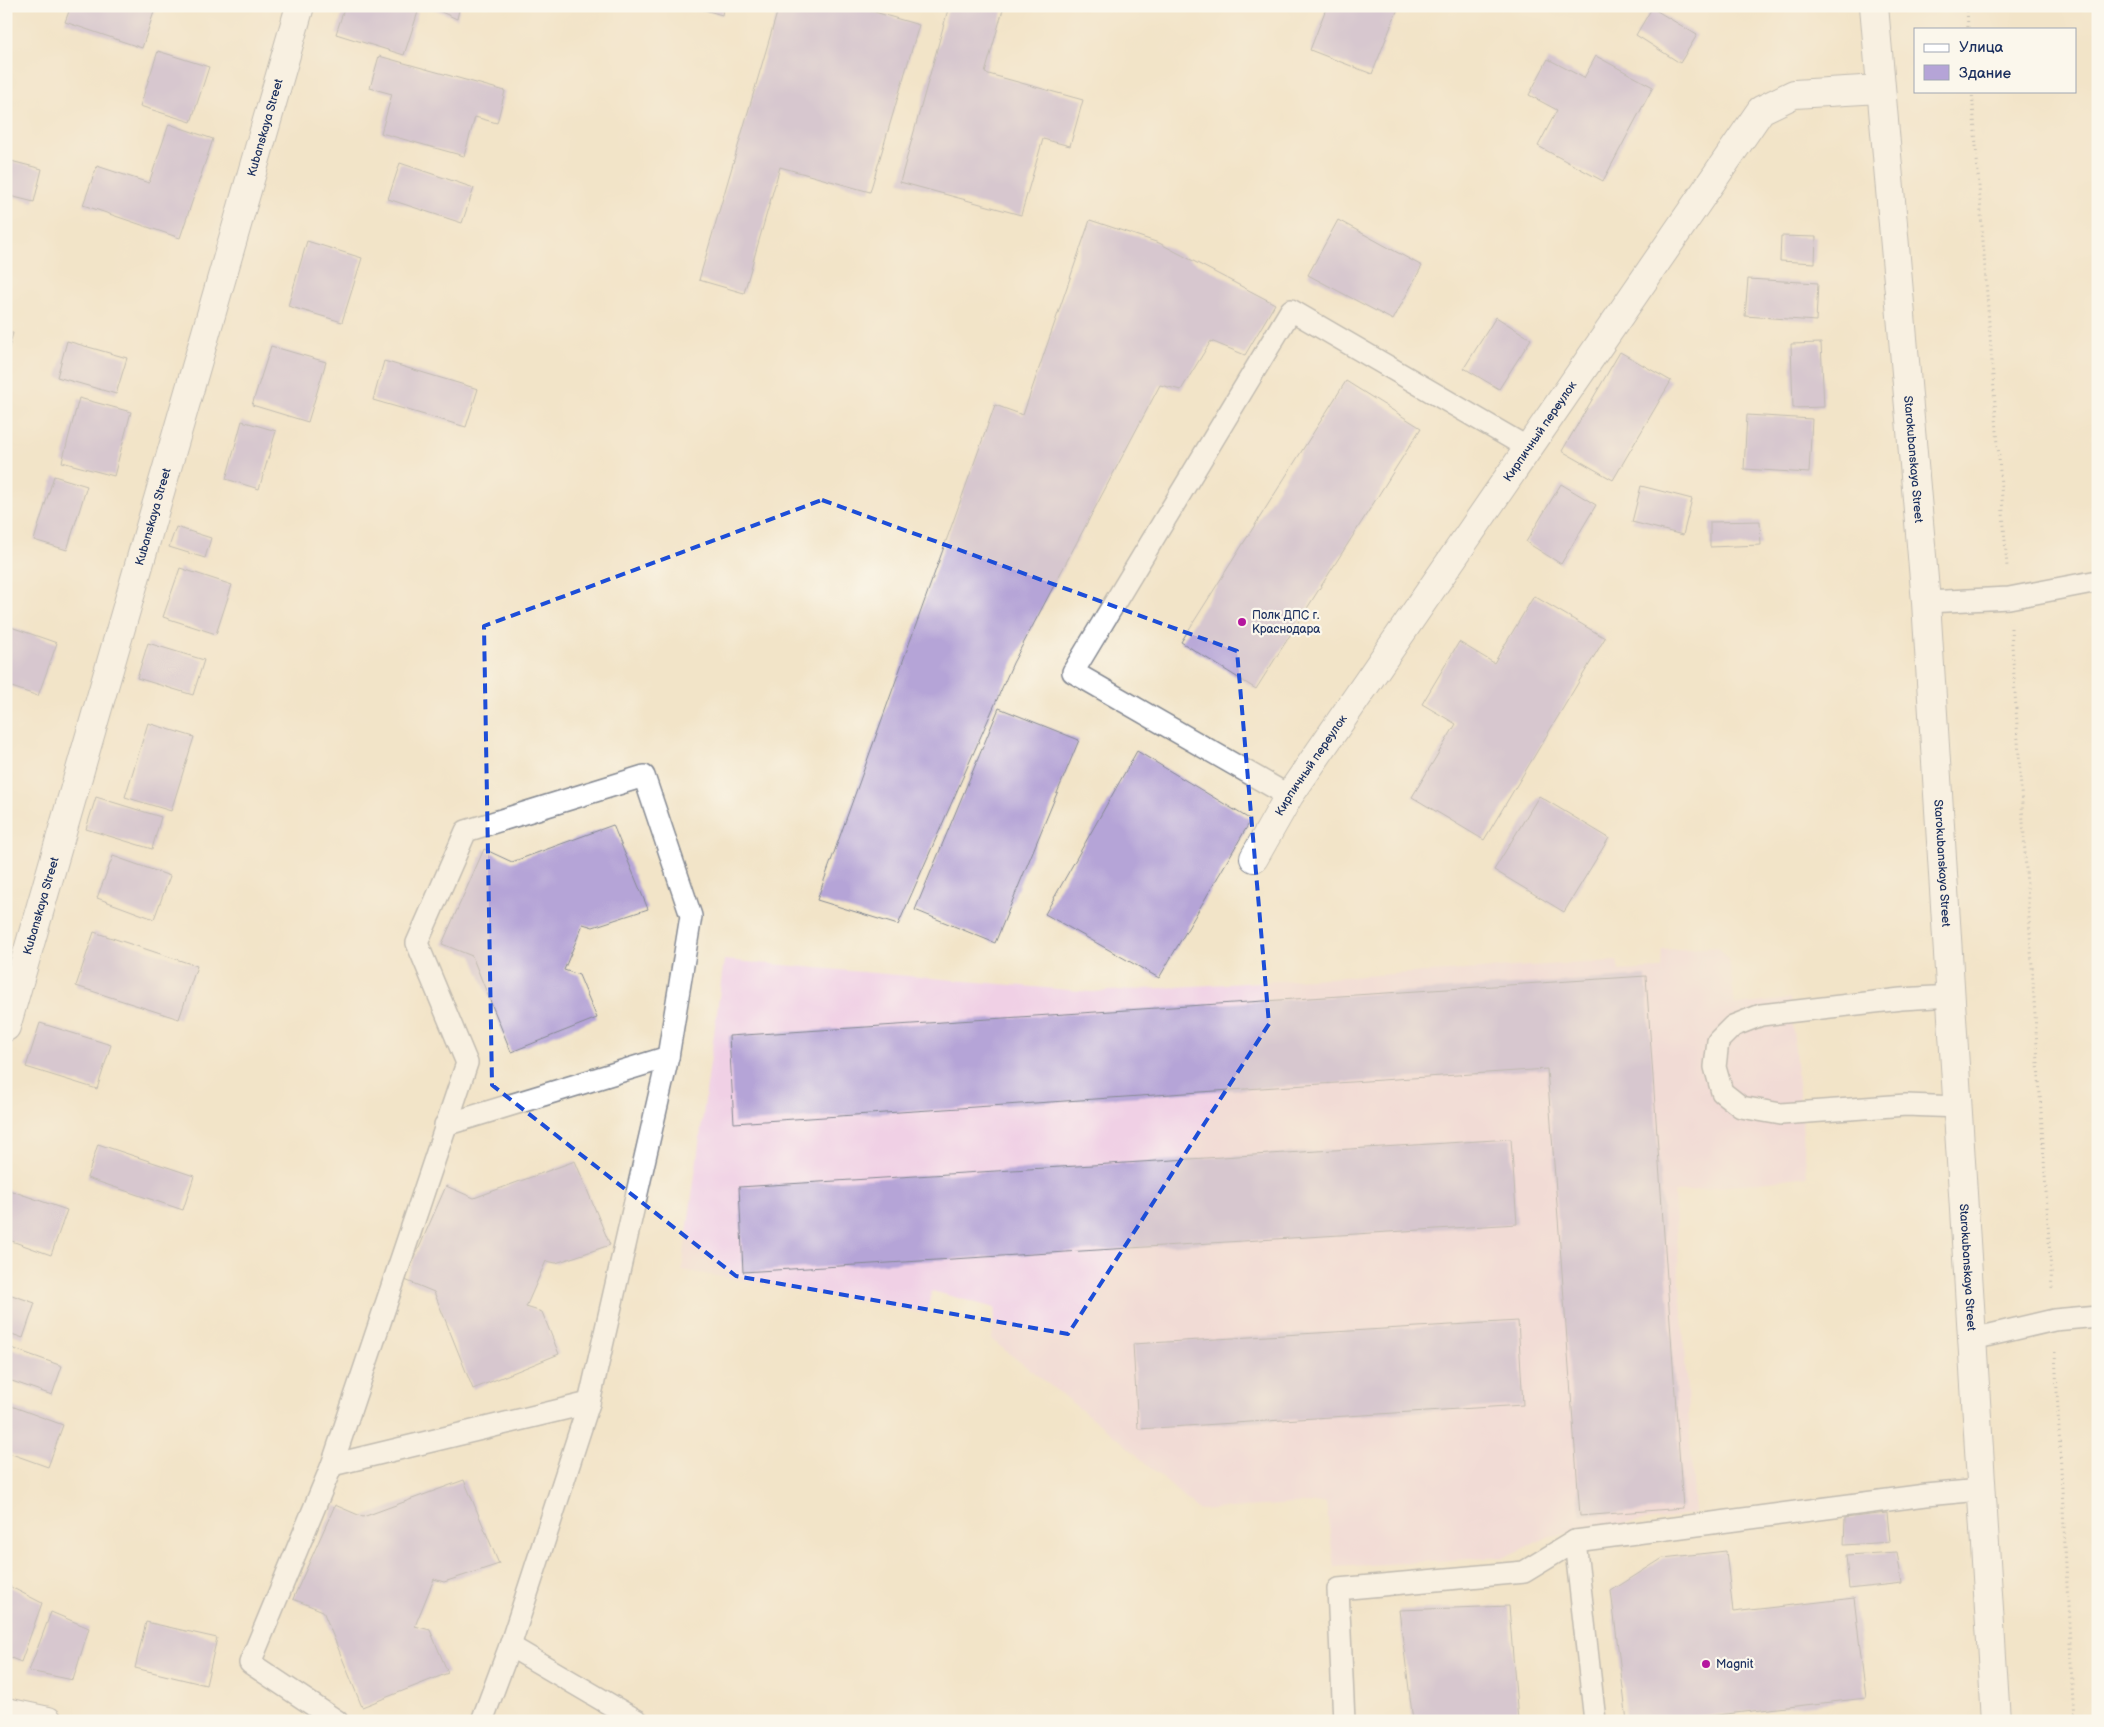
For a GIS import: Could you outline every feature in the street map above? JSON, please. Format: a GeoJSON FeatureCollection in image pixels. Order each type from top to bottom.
{"type":"FeatureCollection","features":[{"type":"Feature","properties":{"kind":"street","name":"Kubanskaya Street"},"geometry":{"type":"LineString","coordinates":[[6,1027],[300,6]]}},
{"type":"Feature","properties":{"kind":"street","name":"Starokubanskaya Street"},"geometry":{"type":"LineString","coordinates":[[1874,6],[1926,602],[1973,1339],[1980,1490],[1996,1721]]}},
{"type":"Feature","properties":{"kind":"street","name":"Кирпичный переулок"},"geometry":{"type":"LineString","coordinates":[[1254,858],[1288,796],[1761,110],[1794,94],[1880,89]]}},
{"type":"Feature","properties":{"kind":"street"},"geometry":{"type":"LineString","coordinates":[[6,1712],[48,1721]]}},
{"type":"Feature","properties":{"kind":"lane"},"geometry":{"type":"LineString","coordinates":[[1288,796],[1072,672],[1291,310],[1528,448]]}},
{"type":"Feature","properties":{"kind":"lane"},"geometry":{"type":"LineString","coordinates":[[1926,602],[2009,598],[2098,581]]}},
{"type":"Feature","properties":{"kind":"lane"},"geometry":{"type":"LineString","coordinates":[[337,1721],[250,1663],[332,1465],[444,1125],[467,1063],[417,943],[466,831],[644,776],[691,916],[668,1057],[589,1403],[510,1646],[482,1721]]}},
{"type":"Feature","properties":{"kind":"lane"},"geometry":{"type":"LineString","coordinates":[[1951,996],[1901,999],[1761,1015],[1733,1026],[1718,1041],[1716,1067],[1722,1092],[1741,1107],[1781,1114],[1906,1105],[1958,1107]]}},
{"type":"Feature","properties":{"kind":"lane"},"geometry":{"type":"LineString","coordinates":[[444,1125],[668,1057]]}},
{"type":"Feature","properties":{"kind":"lane"},"geometry":{"type":"LineString","coordinates":[[1973,1339],[2054,1320],[2098,1316]]}},
{"type":"Feature","properties":{"kind":"lane"},"geometry":{"type":"LineString","coordinates":[[332,1465],[589,1403]]}},
{"type":"Feature","properties":{"kind":"lane"},"geometry":{"type":"LineString","coordinates":[[1344,1721],[1338,1589],[1524,1572],[1575,1541],[1926,1495],[1980,1490]]}},
{"type":"Feature","properties":{"kind":"lane"},"geometry":{"type":"LineString","coordinates":[[1575,1541],[1595,1721]]}},
{"type":"Feature","properties":{"kind":"lane"},"geometry":{"type":"LineString","coordinates":[[510,1646],[638,1721]]}},
{"type":"Feature","properties":{"kind":"path"},"geometry":{"type":"LineString","coordinates":[[1967,6],[1968,28]]}},
{"type":"Feature","properties":{"kind":"path"},"geometry":{"type":"LineString","coordinates":[[1972,92],[2009,598],[2054,1320],[2074,1721]]}},
{"type":"Feature","properties":{"kind":"highlighted area"},"geometry":{"type":"Polygon","coordinates":[[[822,500],[1237,651],[1269,1024],[1068,1334],[736,1276],[492,1085],[484,626],[822,500]]]}},
{"type":"Feature","properties":{"kind":"shaded area"},"geometry":{"type":"Polygon","coordinates":[[[1718,947],[1729,960],[1735,1005],[1790,999],[1807,1176],[1674,1193],[1695,1513],[1550,1536],[1504,1557],[1334,1567],[1326,1502],[1198,1510],[1121,1441],[992,1340],[995,1308],[932,1291],[926,1314],[682,1270],[724,960],[1092,992],[1617,961],[1619,971],[1661,969],[1662,950],[1718,947]]]}},
{"type":"Feature","properties":{"kind":"building"},"geometry":{"type":"Polygon","coordinates":[[[71,6],[156,6],[142,48],[65,22],[71,6]]]}},
{"type":"Feature","properties":{"kind":"building"},"geometry":{"type":"Polygon","coordinates":[[[345,6],[398,6],[418,12],[404,55],[336,34],[345,6]]]}},
{"type":"Feature","properties":{"kind":"building"},"geometry":{"type":"Polygon","coordinates":[[[428,6],[460,6],[457,19],[428,6]]]}},
{"type":"Feature","properties":{"kind":"building"},"geometry":{"type":"Polygon","coordinates":[[[691,6],[724,6],[722,15],[691,6]]]}},
{"type":"Feature","properties":{"kind":"building"},"geometry":{"type":"Polygon","coordinates":[[[779,6],[854,6],[919,25],[870,192],[780,167],[744,293],[699,280],[779,6]]]}},
{"type":"Feature","properties":{"kind":"building"},"geometry":{"type":"Polygon","coordinates":[[[949,6],[1004,6],[985,73],[1083,100],[1070,146],[1043,139],[1021,215],[900,182],[949,6]]]}},
{"type":"Feature","properties":{"kind":"building"},"geometry":{"type":"Polygon","coordinates":[[[1327,6],[1399,6],[1372,74],[1310,50],[1327,6]]]}},
{"type":"Feature","properties":{"kind":"building"},"geometry":{"type":"Polygon","coordinates":[[[1652,8],[1697,35],[1680,63],[1636,35],[1652,8]]]}},
{"type":"Feature","properties":{"kind":"building"},"geometry":{"type":"Polygon","coordinates":[[[158,51],[209,67],[191,122],[140,106],[158,51]]]}},
{"type":"Feature","properties":{"kind":"building"},"geometry":{"type":"Polygon","coordinates":[[[379,56],[505,91],[497,123],[475,117],[464,156],[381,133],[392,94],[370,88],[379,56]]]}},
{"type":"Feature","properties":{"kind":"building"},"geometry":{"type":"Polygon","coordinates":[[[1596,56],[1653,87],[1603,181],[1538,146],[1557,110],[1529,95],[1548,59],[1584,78],[1596,56]]]}},
{"type":"Feature","properties":{"kind":"building"},"geometry":{"type":"Polygon","coordinates":[[[169,124],[213,139],[180,238],[83,205],[97,166],[149,183],[169,124]]]}},
{"type":"Feature","properties":{"kind":"building"},"geometry":{"type":"Polygon","coordinates":[[[7,160],[42,169],[34,202],[6,195],[7,160]]]}},
{"type":"Feature","properties":{"kind":"building"},"geometry":{"type":"Polygon","coordinates":[[[400,163],[474,188],[462,223],[388,199],[400,163]]]}},
{"type":"Feature","properties":{"kind":"building"},"geometry":{"type":"Polygon","coordinates":[[[1090,220],[1159,243],[1275,304],[1245,355],[1211,341],[1181,390],[1160,385],[1013,663],[898,925],[817,900],[995,405],[1023,415],[1090,220]]]}},
{"type":"Feature","properties":{"kind":"building"},"geometry":{"type":"Polygon","coordinates":[[[1338,220],[1422,266],[1393,320],[1308,275],[1338,220]]]}},
{"type":"Feature","properties":{"kind":"building"},"geometry":{"type":"Polygon","coordinates":[[[1781,236],[1816,237],[1815,263],[1780,261],[1781,236]]]}},
{"type":"Feature","properties":{"kind":"building"},"geometry":{"type":"Polygon","coordinates":[[[307,241],[362,258],[342,322],[288,306],[307,241]]]}},
{"type":"Feature","properties":{"kind":"building"},"geometry":{"type":"Polygon","coordinates":[[[1748,279],[1818,283],[1816,321],[1745,316],[1748,279]]]}},
{"type":"Feature","properties":{"kind":"building"},"geometry":{"type":"Polygon","coordinates":[[[1496,317],[1531,339],[1499,389],[1464,368],[1496,317]]]}},
{"type":"Feature","properties":{"kind":"building"},"geometry":{"type":"Polygon","coordinates":[[[6,332],[13,333],[7,355],[6,355],[6,332]]]}},
{"type":"Feature","properties":{"kind":"building"},"geometry":{"type":"Polygon","coordinates":[[[67,341],[127,358],[116,394],[57,377],[67,341]]]}},
{"type":"Feature","properties":{"kind":"building"},"geometry":{"type":"Polygon","coordinates":[[[1821,343],[1824,407],[1793,408],[1791,344],[1821,343]]]}},
{"type":"Feature","properties":{"kind":"building"},"geometry":{"type":"Polygon","coordinates":[[[271,346],[326,362],[308,422],[252,405],[271,346]]]}},
{"type":"Feature","properties":{"kind":"building"},"geometry":{"type":"Polygon","coordinates":[[[1620,352],[1671,381],[1613,480],[1562,451],[1620,352]]]}},
{"type":"Feature","properties":{"kind":"building"},"geometry":{"type":"Polygon","coordinates":[[[384,361],[478,389],[466,427],[373,400],[384,361]]]}},
{"type":"Feature","properties":{"kind":"building"},"geometry":{"type":"Polygon","coordinates":[[[1346,381],[1421,428],[1256,689],[1181,642],[1346,381]]]}},
{"type":"Feature","properties":{"kind":"building"},"geometry":{"type":"Polygon","coordinates":[[[79,398],[131,412],[114,476],[62,462],[79,398]]]}},
{"type":"Feature","properties":{"kind":"building"},"geometry":{"type":"Polygon","coordinates":[[[1747,415],[1812,419],[1809,473],[1744,469],[1747,415]]]}},
{"type":"Feature","properties":{"kind":"building"},"geometry":{"type":"Polygon","coordinates":[[[242,421],[276,431],[259,489],[226,479],[242,421]]]}},
{"type":"Feature","properties":{"kind":"building"},"geometry":{"type":"Polygon","coordinates":[[[54,476],[87,486],[67,550],[34,540],[54,476]]]}},
{"type":"Feature","properties":{"kind":"building"},"geometry":{"type":"Polygon","coordinates":[[[1561,484],[1596,505],[1561,564],[1526,542],[1561,484]]]}},
{"type":"Feature","properties":{"kind":"building"},"geometry":{"type":"Polygon","coordinates":[[[1641,486],[1692,499],[1683,535],[1632,522],[1641,486]]]}},
{"type":"Feature","properties":{"kind":"building"},"geometry":{"type":"Polygon","coordinates":[[[1760,521],[1761,545],[1710,547],[1710,522],[1760,521]]]}},
{"type":"Feature","properties":{"kind":"building"},"geometry":{"type":"Polygon","coordinates":[[[176,527],[211,538],[205,558],[169,547],[176,527]]]}},
{"type":"Feature","properties":{"kind":"building"},"geometry":{"type":"Polygon","coordinates":[[[180,568],[232,585],[216,634],[163,617],[180,568]]]}},
{"type":"Feature","properties":{"kind":"building"},"geometry":{"type":"Polygon","coordinates":[[[1534,596],[1605,638],[1484,840],[1412,797],[1456,724],[1422,704],[1459,642],[1494,663],[1534,596]]]}},
{"type":"Feature","properties":{"kind":"building"},"geometry":{"type":"Polygon","coordinates":[[[11,627],[57,643],[38,696],[6,685],[6,641],[11,627]]]}},
{"type":"Feature","properties":{"kind":"building"},"geometry":{"type":"Polygon","coordinates":[[[148,643],[204,660],[193,695],[137,678],[148,643]]]}},
{"type":"Feature","properties":{"kind":"building"},"geometry":{"type":"Polygon","coordinates":[[[999,708],[1079,740],[995,943],[915,910],[999,708]]]}},
{"type":"Feature","properties":{"kind":"building"},"geometry":{"type":"Polygon","coordinates":[[[148,723],[194,737],[171,811],[125,797],[148,723]]]}},
{"type":"Feature","properties":{"kind":"building"},"geometry":{"type":"Polygon","coordinates":[[[1137,751],[1251,820],[1159,978],[1045,914],[1137,751]]]}},
{"type":"Feature","properties":{"kind":"building"},"geometry":{"type":"Polygon","coordinates":[[[1539,796],[1609,838],[1564,912],[1494,870],[1539,796]]]}},
{"type":"Feature","properties":{"kind":"building"},"geometry":{"type":"Polygon","coordinates":[[[96,797],[161,817],[152,849],[86,829],[96,797]]]}},
{"type":"Feature","properties":{"kind":"building"},"geometry":{"type":"Polygon","coordinates":[[[613,825],[648,909],[593,927],[583,924],[564,970],[579,975],[597,1018],[511,1052],[472,956],[442,944],[484,849],[512,862],[613,825]]]}},
{"type":"Feature","properties":{"kind":"building"},"geometry":{"type":"Polygon","coordinates":[[[113,856],[170,876],[154,919],[97,898],[113,856]]]}},
{"type":"Feature","properties":{"kind":"building"},"geometry":{"type":"Polygon","coordinates":[[[94,932],[197,966],[179,1019],[76,986],[94,932]]]}},
{"type":"Feature","properties":{"kind":"building"},"geometry":{"type":"Polygon","coordinates":[[[1646,976],[1683,1508],[1580,1516],[1547,1069],[734,1123],[729,1036],[1646,976]]]}},
{"type":"Feature","properties":{"kind":"building"},"geometry":{"type":"Polygon","coordinates":[[[40,1023],[111,1045],[97,1089],[26,1067],[40,1023]]]}},
{"type":"Feature","properties":{"kind":"building"},"geometry":{"type":"Polygon","coordinates":[[[1511,1139],[1517,1224],[743,1272],[739,1187],[1511,1139]]]}},
{"type":"Feature","properties":{"kind":"building"},"geometry":{"type":"Polygon","coordinates":[[[98,1144],[194,1176],[183,1210],[87,1178],[98,1144]]]}},
{"type":"Feature","properties":{"kind":"building"},"geometry":{"type":"Polygon","coordinates":[[[575,1161],[610,1245],[556,1263],[546,1261],[526,1307],[542,1312],[559,1354],[473,1389],[434,1292],[405,1280],[446,1186],[474,1198],[575,1161]]]}},
{"type":"Feature","properties":{"kind":"building"},"geometry":{"type":"Polygon","coordinates":[[[6,1189],[67,1210],[51,1255],[6,1239],[6,1189]]]}},
{"type":"Feature","properties":{"kind":"building"},"geometry":{"type":"Polygon","coordinates":[[[6,1293],[35,1303],[23,1338],[6,1332],[6,1293]]]}},
{"type":"Feature","properties":{"kind":"building"},"geometry":{"type":"Polygon","coordinates":[[[1518,1321],[1523,1405],[1138,1429],[1133,1344],[1518,1321]]]}},
{"type":"Feature","properties":{"kind":"building"},"geometry":{"type":"Polygon","coordinates":[[[6,1346],[62,1366],[52,1395],[6,1379],[6,1346]]]}},
{"type":"Feature","properties":{"kind":"building"},"geometry":{"type":"Polygon","coordinates":[[[6,1404],[63,1425],[48,1467],[6,1452],[6,1404]]]}},
{"type":"Feature","properties":{"kind":"building"},"geometry":{"type":"Polygon","coordinates":[[[464,1480],[499,1564],[444,1582],[434,1579],[415,1626],[430,1630],[448,1673],[362,1707],[323,1611],[293,1599],[335,1505],[363,1517],[464,1480]]]}},
{"type":"Feature","properties":{"kind":"building"},"geometry":{"type":"Polygon","coordinates":[[[1887,1513],[1890,1542],[1844,1545],[1845,1518],[1887,1513]]]}},
{"type":"Feature","properties":{"kind":"building"},"geometry":{"type":"Polygon","coordinates":[[[1726,1551],[1733,1612],[1854,1598],[1866,1698],[1665,1721],[1627,1721],[1611,1591],[1663,1558],[1726,1551]]]}},
{"type":"Feature","properties":{"kind":"building"},"geometry":{"type":"Polygon","coordinates":[[[1897,1552],[1902,1583],[1849,1589],[1846,1555],[1897,1552]]]}},
{"type":"Feature","properties":{"kind":"building"},"geometry":{"type":"Polygon","coordinates":[[[7,1585],[42,1603],[21,1662],[6,1656],[7,1585]]]}},
{"type":"Feature","properties":{"kind":"building"},"geometry":{"type":"Polygon","coordinates":[[[1509,1606],[1518,1721],[1413,1721],[1399,1610],[1509,1606]]]}},
{"type":"Feature","properties":{"kind":"building"},"geometry":{"type":"Polygon","coordinates":[[[51,1612],[89,1628],[73,1680],[29,1671],[51,1612]]]}},
{"type":"Feature","properties":{"kind":"building"},"geometry":{"type":"Polygon","coordinates":[[[146,1622],[217,1638],[206,1685],[135,1668],[146,1622]]]}},
{"type":"Feature","properties":{"kind":"place","name":"Полк ДПС г. Краснодара"},"geometry":{"type":"Point","coordinates":[1242,622]}},
{"type":"Feature","properties":{"kind":"place","name":"Magnit"},"geometry":{"type":"Point","coordinates":[1706,1664]}}]}
